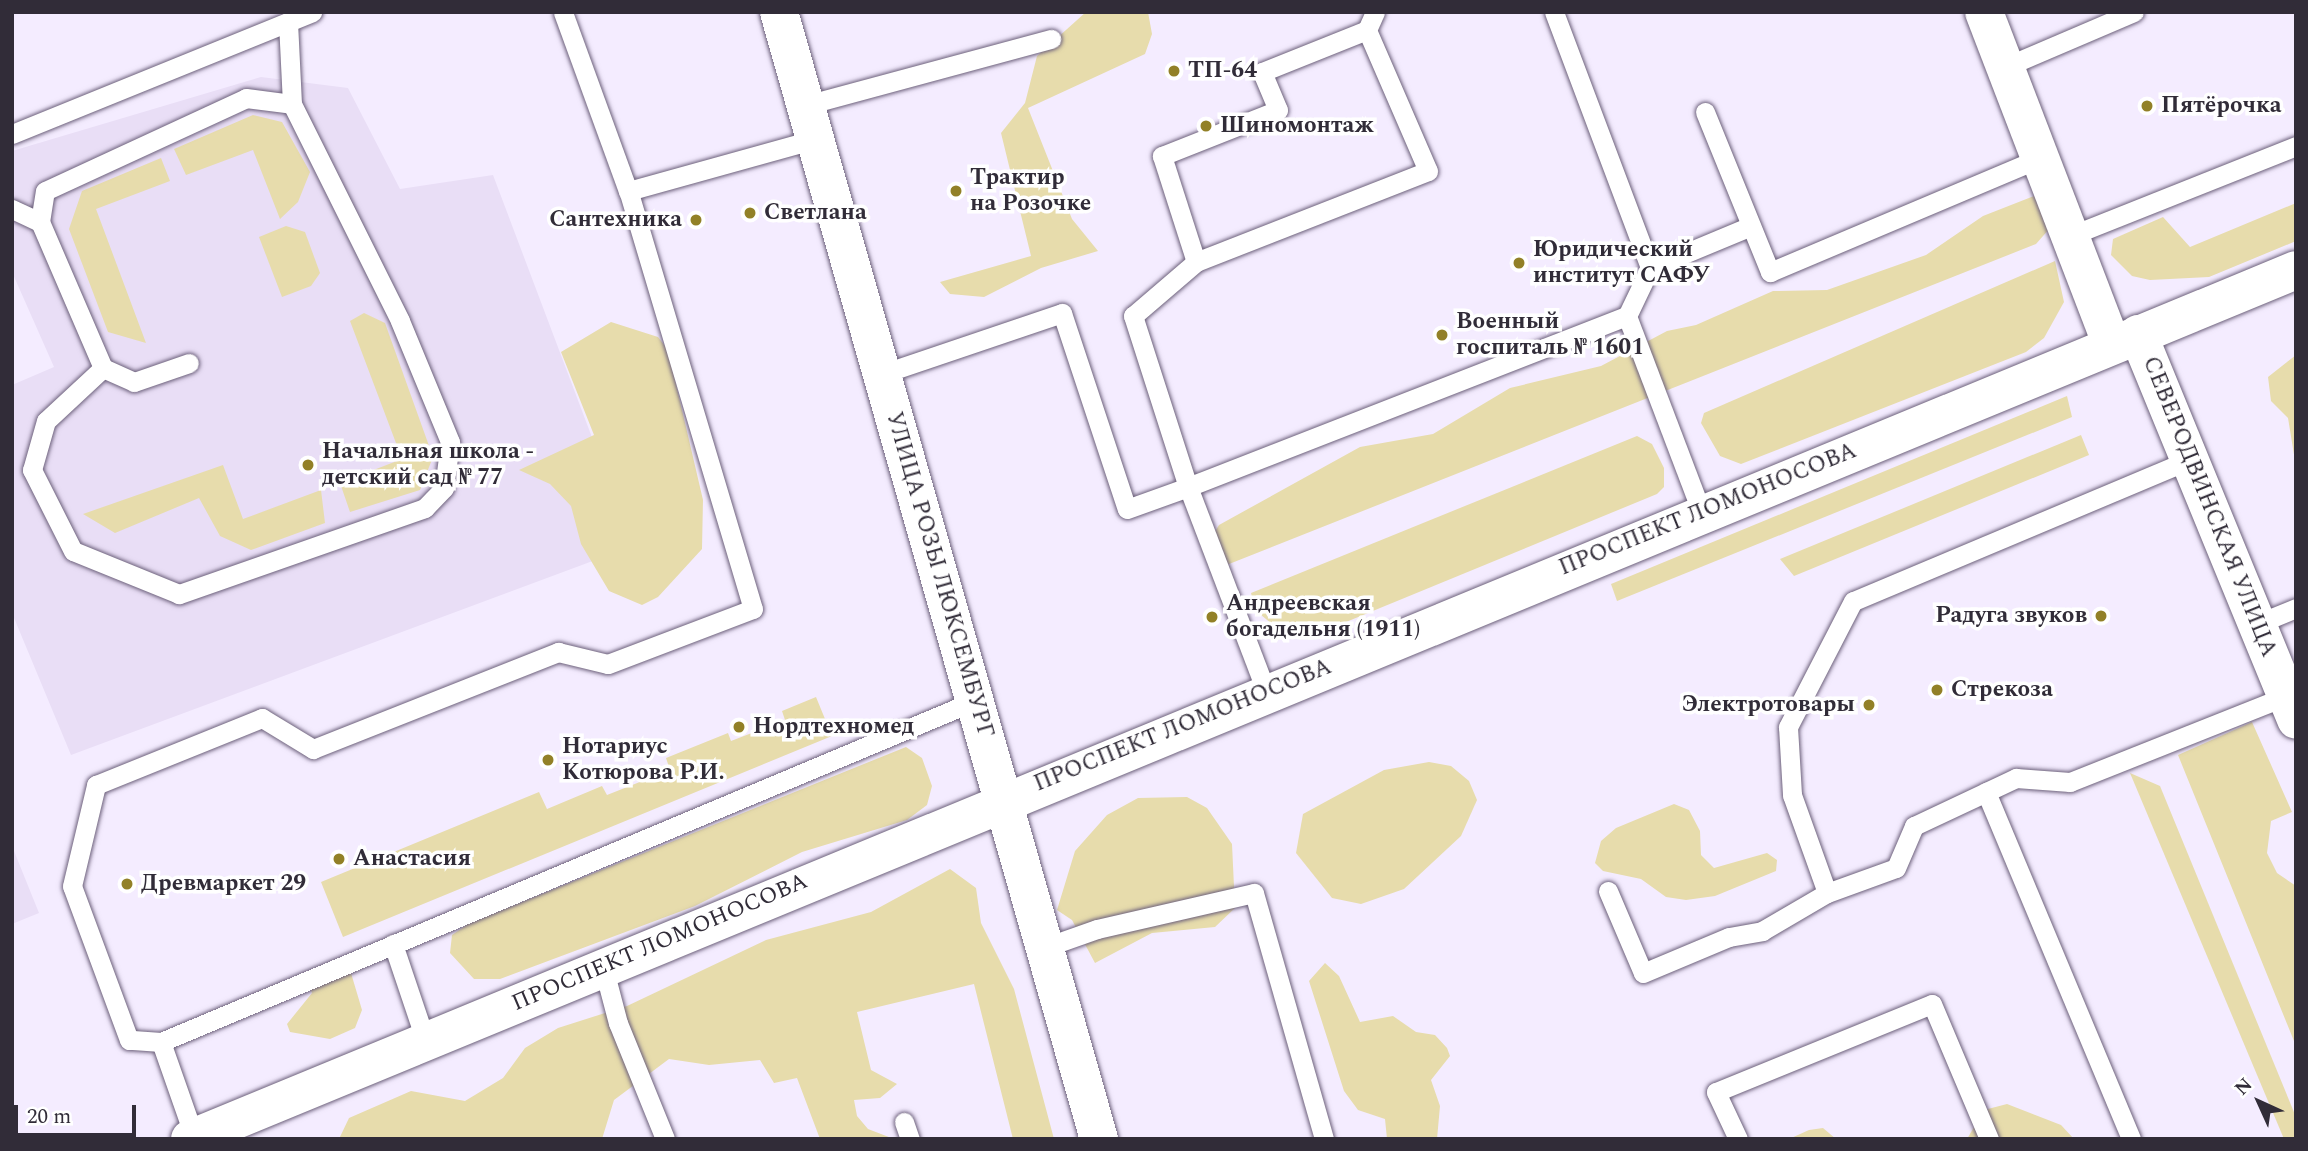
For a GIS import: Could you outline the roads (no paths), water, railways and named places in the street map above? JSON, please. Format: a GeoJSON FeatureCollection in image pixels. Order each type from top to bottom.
{"type":"FeatureCollection","features":[{"type":"Feature","properties":{"kind":"main road","name":"УЛИЦА РОЗЫ ЛЮКСЕМБУРГ"},"geometry":{"type":"LineString","coordinates":[[779,12],[1099,1139]]}},
{"type":"Feature","properties":{"kind":"main road","name":"СЕВЕРОДВИНСКАЯ УЛИЦА"},"geometry":{"type":"LineString","coordinates":[[1984,12],[2070,236],[2189,460],[2291,708]]}},
{"type":"Feature","properties":{"kind":"main road","name":"ПРОСПЕКТ ЛОМОНОСОВА"},"geometry":{"type":"LineString","coordinates":[[193,1138],[1004,799],[2296,270]]}},
{"type":"Feature","properties":{"kind":"lane"},"geometry":{"type":"LineString","coordinates":[[12,134],[312,12]]}},
{"type":"Feature","properties":{"kind":"lane"},"geometry":{"type":"LineString","coordinates":[[563,12],[628,191],[753,609],[608,664],[558,652],[313,749],[262,718],[96,785],[72,886],[129,1040],[161,1042],[974,701]]}},
{"type":"Feature","properties":{"kind":"lane"},"geometry":{"type":"LineString","coordinates":[[1554,12],[1650,268]]}},
{"type":"Feature","properties":{"kind":"lane"},"geometry":{"type":"LineString","coordinates":[[2005,67],[2134,12]]}},
{"type":"Feature","properties":{"kind":"lane"},"geometry":{"type":"LineString","coordinates":[[1196,262],[1162,156],[1278,110],[1262,72],[1371,21],[1427,171],[1196,262],[1133,316],[1188,488],[1266,691]]}},
{"type":"Feature","properties":{"kind":"lane"},"geometry":{"type":"LineString","coordinates":[[103,368],[46,421],[32,470],[73,551],[179,594],[425,508],[444,488],[450,442],[400,321],[292,104],[288,22]]}},
{"type":"Feature","properties":{"kind":"lane"},"geometry":{"type":"LineString","coordinates":[[628,191],[811,122],[1051,39]]}},
{"type":"Feature","properties":{"kind":"lane"},"geometry":{"type":"LineString","coordinates":[[189,363],[134,382],[103,368],[40,222],[46,191],[246,98],[292,104]]}},
{"type":"Feature","properties":{"kind":"lane"},"geometry":{"type":"LineString","coordinates":[[1705,112],[1770,272],[2040,158]]}},
{"type":"Feature","properties":{"kind":"lane"},"geometry":{"type":"LineString","coordinates":[[2070,236],[2296,146]]}},
{"type":"Feature","properties":{"kind":"lane"},"geometry":{"type":"LineString","coordinates":[[12,209],[40,222]]}},
{"type":"Feature","properties":{"kind":"lane"},"geometry":{"type":"LineString","coordinates":[[882,374],[1062,313],[1127,509],[1188,488],[1627,316],[1650,268],[1751,226]]}},
{"type":"Feature","properties":{"kind":"lane"},"geometry":{"type":"LineString","coordinates":[[1627,316],[1702,513]]}},
{"type":"Feature","properties":{"kind":"lane"},"geometry":{"type":"LineString","coordinates":[[1827,893],[1792,794],[1788,727],[1853,601],[2189,460]]}},
{"type":"Feature","properties":{"kind":"lane"},"geometry":{"type":"LineString","coordinates":[[2257,624],[2296,608]]}},
{"type":"Feature","properties":{"kind":"lane"},"geometry":{"type":"LineString","coordinates":[[1608,891],[1643,974],[1729,937],[1762,931],[1827,893],[1896,868],[1913,826],[2016,778],[2070,782],[2291,708]]}},
{"type":"Feature","properties":{"kind":"lane"},"geometry":{"type":"LineString","coordinates":[[1986,792],[2130,1139]]}},
{"type":"Feature","properties":{"kind":"lane"},"geometry":{"type":"LineString","coordinates":[[1045,947],[1097,929],[1254,893],[1324,1139]]}},
{"type":"Feature","properties":{"kind":"lane"},"geometry":{"type":"LineString","coordinates":[[393,944],[426,1042]]}},
{"type":"Feature","properties":{"kind":"lane"},"geometry":{"type":"LineString","coordinates":[[603,966],[618,1023],[665,1139]]}},
{"type":"Feature","properties":{"kind":"lane"},"geometry":{"type":"LineString","coordinates":[[1738,1139],[1716,1092],[1931,1004],[1989,1139]]}},
{"type":"Feature","properties":{"kind":"lane"},"geometry":{"type":"LineString","coordinates":[[161,1042],[193,1138]]}},
{"type":"Feature","properties":{"kind":"place","name":"ТП-64"},"geometry":{"type":"Point","coordinates":[1174,71]}},
{"type":"Feature","properties":{"kind":"place","name":"Пятёрочка"},"geometry":{"type":"Point","coordinates":[2147,106]}},
{"type":"Feature","properties":{"kind":"place","name":"Шиномонтаж"},"geometry":{"type":"Point","coordinates":[1206,126]}},
{"type":"Feature","properties":{"kind":"place","name":"Трактир на Розочке"},"geometry":{"type":"Point","coordinates":[956,191]}},
{"type":"Feature","properties":{"kind":"place","name":"Светлана"},"geometry":{"type":"Point","coordinates":[750,213]}},
{"type":"Feature","properties":{"kind":"place","name":"Сантехника"},"geometry":{"type":"Point","coordinates":[696,220]}},
{"type":"Feature","properties":{"kind":"place","name":"Юридический институт САФУ"},"geometry":{"type":"Point","coordinates":[1519,263]}},
{"type":"Feature","properties":{"kind":"place","name":"Военный госпиталь № 1601"},"geometry":{"type":"Point","coordinates":[1442,335]}},
{"type":"Feature","properties":{"kind":"place","name":"Начальная школа - детский сад № 77"},"geometry":{"type":"Point","coordinates":[308,465]}},
{"type":"Feature","properties":{"kind":"place","name":"Радуга звуков"},"geometry":{"type":"Point","coordinates":[2101,616]}},
{"type":"Feature","properties":{"kind":"place","name":"Андреевская богадельня (1911)"},"geometry":{"type":"Point","coordinates":[1212,617]}},
{"type":"Feature","properties":{"kind":"place","name":"Стрекоза"},"geometry":{"type":"Point","coordinates":[1937,690]}},
{"type":"Feature","properties":{"kind":"place","name":"Электротовары"},"geometry":{"type":"Point","coordinates":[1869,705]}},
{"type":"Feature","properties":{"kind":"place","name":"Нордтехномед"},"geometry":{"type":"Point","coordinates":[739,727]}},
{"type":"Feature","properties":{"kind":"place","name":"Нотариус Котюрова Р.И."},"geometry":{"type":"Point","coordinates":[548,760]}},
{"type":"Feature","properties":{"kind":"place","name":"Анастасия"},"geometry":{"type":"Point","coordinates":[339,859]}},
{"type":"Feature","properties":{"kind":"place","name":"Древмаркет 29"},"geometry":{"type":"Point","coordinates":[127,884]}}]}
